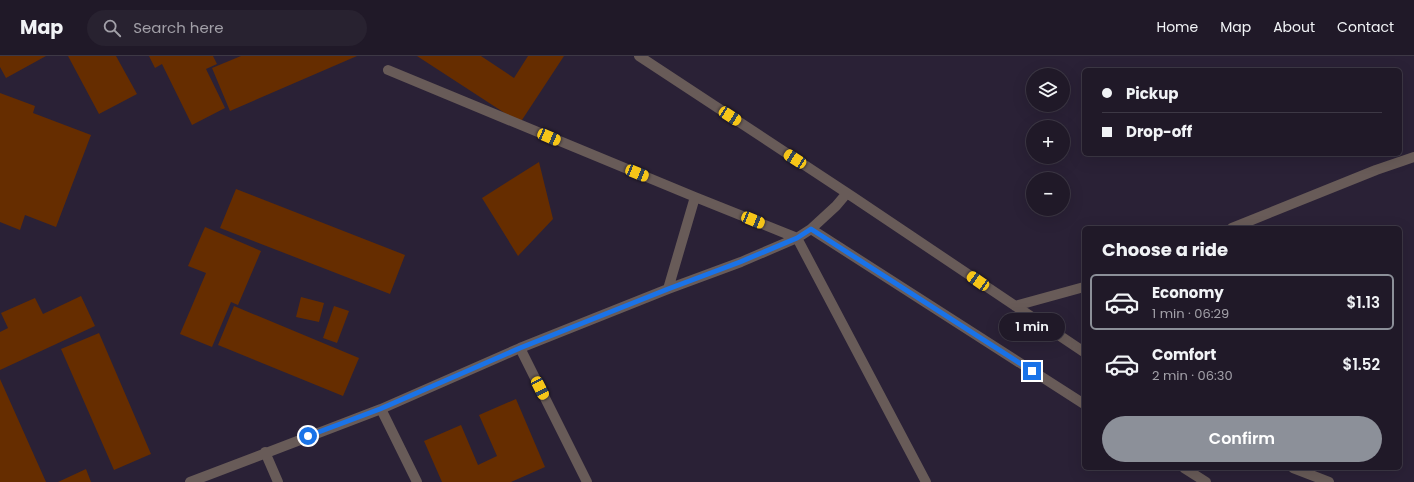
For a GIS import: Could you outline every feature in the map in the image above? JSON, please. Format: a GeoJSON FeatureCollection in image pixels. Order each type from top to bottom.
{"type":"FeatureCollection","features":[{"type":"Feature","properties":{"kind":"street"},"geometry":{"type":"LineString","coordinates":[[639,56],[1082,351]]}},
{"type":"Feature","properties":{"kind":"street"},"geometry":{"type":"LineString","coordinates":[[388,70],[797,238],[926,482]]}},
{"type":"Feature","properties":{"kind":"street"},"geometry":{"type":"LineString","coordinates":[[1237,226],[1376,170],[1414,157]]}},
{"type":"Feature","properties":{"kind":"street"},"geometry":{"type":"LineString","coordinates":[[190,482],[380,409],[520,348],[740,262],[797,238],[811,229],[836,206],[847,193]]}},
{"type":"Feature","properties":{"kind":"street"},"geometry":{"type":"LineString","coordinates":[[668,289],[695,197]]}},
{"type":"Feature","properties":{"kind":"street"},"geometry":{"type":"LineString","coordinates":[[811,229],[1082,403]]}},
{"type":"Feature","properties":{"kind":"street"},"geometry":{"type":"LineString","coordinates":[[1015,306],[1082,288]]}},
{"type":"Feature","properties":{"kind":"street"},"geometry":{"type":"LineString","coordinates":[[520,348],[587,482]]}},
{"type":"Feature","properties":{"kind":"street"},"geometry":{"type":"LineString","coordinates":[[380,409],[417,482]]}},
{"type":"Feature","properties":{"kind":"street"},"geometry":{"type":"LineString","coordinates":[[265,452],[278,482]]}},
{"type":"Feature","properties":{"kind":"street"},"geometry":{"type":"LineString","coordinates":[[1187,470],[1206,482]]}},
{"type":"Feature","properties":{"kind":"street"},"geometry":{"type":"LineString","coordinates":[[1298,470],[1329,482]]}},
{"type":"Feature","properties":{"kind":"building"},"geometry":{"type":"Polygon","coordinates":[[[0,56],[46,56],[6,78],[0,67],[0,56]]]}},
{"type":"Feature","properties":{"kind":"building"},"geometry":{"type":"Polygon","coordinates":[[[68,56],[116,56],[137,94],[99,114],[68,56]]]}},
{"type":"Feature","properties":{"kind":"building"},"geometry":{"type":"Polygon","coordinates":[[[149,56],[213,56],[217,64],[206,69],[225,108],[192,125],[162,64],[155,68],[149,56]]]}},
{"type":"Feature","properties":{"kind":"building"},"geometry":{"type":"Polygon","coordinates":[[[241,56],[357,56],[230,111],[212,68],[241,56]]]}},
{"type":"Feature","properties":{"kind":"building"},"geometry":{"type":"Polygon","coordinates":[[[417,56],[481,56],[514,78],[528,56],[564,56],[520,123],[417,56]]]}},
{"type":"Feature","properties":{"kind":"building"},"geometry":{"type":"Polygon","coordinates":[[[0,93],[35,106],[33,113],[91,135],[56,227],[25,215],[20,230],[0,222],[0,93]]]}},
{"type":"Feature","properties":{"kind":"building"},"geometry":{"type":"Polygon","coordinates":[[[539,162],[553,219],[518,256],[482,198],[539,162]]]}},
{"type":"Feature","properties":{"kind":"building"},"geometry":{"type":"Polygon","coordinates":[[[236,189],[405,255],[390,294],[220,228],[236,189]]]}},
{"type":"Feature","properties":{"kind":"building"},"geometry":{"type":"Polygon","coordinates":[[[205,227],[261,251],[238,305],[231,302],[212,347],[180,334],[206,273],[188,266],[205,227]]]}},
{"type":"Feature","properties":{"kind":"building"},"geometry":{"type":"Polygon","coordinates":[[[81,296],[95,326],[0,370],[0,332],[8,328],[1,313],[35,298],[43,314],[81,296]]]}},
{"type":"Feature","properties":{"kind":"building"},"geometry":{"type":"Polygon","coordinates":[[[301,297],[324,303],[319,322],[296,317],[301,297]]]}},
{"type":"Feature","properties":{"kind":"building"},"geometry":{"type":"Polygon","coordinates":[[[234,306],[359,358],[343,396],[218,345],[234,306]]]}},
{"type":"Feature","properties":{"kind":"building"},"geometry":{"type":"Polygon","coordinates":[[[334,306],[349,311],[337,343],[323,338],[334,306]]]}},
{"type":"Feature","properties":{"kind":"building"},"geometry":{"type":"Polygon","coordinates":[[[99,333],[151,454],[114,470],[61,349],[99,333]]]}},
{"type":"Feature","properties":{"kind":"building"},"geometry":{"type":"Polygon","coordinates":[[[0,379],[46,482],[0,482],[0,379]]]}},
{"type":"Feature","properties":{"kind":"building"},"geometry":{"type":"Polygon","coordinates":[[[516,399],[545,467],[511,482],[442,482],[424,441],[461,425],[478,465],[497,456],[479,415],[516,399]]]}},
{"type":"Feature","properties":{"kind":"building"},"geometry":{"type":"Polygon","coordinates":[[[86,469],[91,482],[58,482],[86,469]]]}},
{"type":"Feature","properties":{"kind":"route"},"geometry":{"type":"LineString","coordinates":[[308,436],[380,409],[520,348],[740,262],[797,238],[811,229],[1032,371]]}}]}
